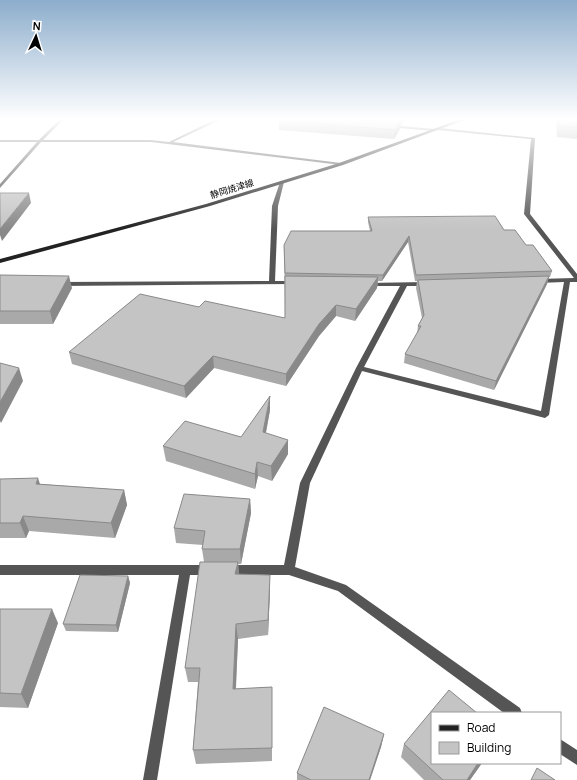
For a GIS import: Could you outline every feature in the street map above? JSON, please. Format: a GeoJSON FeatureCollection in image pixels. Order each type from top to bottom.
{"type":"FeatureCollection","features":[{"type":"Feature","properties":{"kind":"main road","name":"静岡焼津線"},"geometry":{"type":"LineString","coordinates":[[0,261],[208,205],[365,155]]}},
{"type":"Feature","properties":{"kind":"street"},"geometry":{"type":"LineString","coordinates":[[0,187],[27,155]]}},
{"type":"Feature","properties":{"kind":"street"},"geometry":{"type":"LineString","coordinates":[[271,155],[341,164]]}},
{"type":"Feature","properties":{"kind":"street"},"geometry":{"type":"LineString","coordinates":[[532,155],[527,214],[577,279]]}},
{"type":"Feature","properties":{"kind":"street"},"geometry":{"type":"LineString","coordinates":[[272,283],[275,206],[282,182]]}},
{"type":"Feature","properties":{"kind":"street"},"geometry":{"type":"LineString","coordinates":[[528,281],[577,279]]}},
{"type":"Feature","properties":{"kind":"street"},"geometry":{"type":"LineString","coordinates":[[360,368],[545,415],[567,280]]}},
{"type":"Feature","properties":{"kind":"street"},"geometry":{"type":"LineString","coordinates":[[56,284],[303,284]]}},
{"type":"Feature","properties":{"kind":"street"},"geometry":{"type":"LineString","coordinates":[[357,284],[435,284]]}},
{"type":"Feature","properties":{"kind":"street"},"geometry":{"type":"LineString","coordinates":[[289,570],[305,483],[360,368],[404,285]]}},
{"type":"Feature","properties":{"kind":"street"},"geometry":{"type":"LineString","coordinates":[[0,570],[289,570],[342,588],[514,712]]}},
{"type":"Feature","properties":{"kind":"street"},"geometry":{"type":"LineString","coordinates":[[150,780],[185,570]]}},
{"type":"Feature","properties":{"kind":"street"},"geometry":{"type":"LineString","coordinates":[[561,747],[577,758]]}},
{"type":"Feature","properties":{"kind":"building"},"geometry":{"type":"Polygon","coordinates":[[[0,193],[29,193],[0,229],[0,193]]]}},
{"type":"Feature","properties":{"kind":"building"},"geometry":{"type":"Polygon","coordinates":[[[495,216],[504,230],[515,230],[526,245],[533,245],[552,271],[416,275],[409,236],[383,275],[285,273],[284,245],[291,231],[372,231],[368,217],[495,216]]]}},
{"type":"Feature","properties":{"kind":"building"},"geometry":{"type":"Polygon","coordinates":[[[0,275],[69,276],[50,311],[0,311],[0,275]]]}},
{"type":"Feature","properties":{"kind":"building"},"geometry":{"type":"Polygon","coordinates":[[[285,276],[378,277],[356,309],[336,305],[319,324],[286,374],[213,356],[184,386],[69,352],[140,294],[199,307],[205,301],[285,318],[285,276]]]}},
{"type":"Feature","properties":{"kind":"building"},"geometry":{"type":"Polygon","coordinates":[[[549,276],[496,381],[405,354],[421,326],[418,326],[424,315],[418,280],[549,276]]]}},
{"type":"Feature","properties":{"kind":"building"},"geometry":{"type":"Polygon","coordinates":[[[0,363],[19,368],[0,402],[0,363]]]}},
{"type":"Feature","properties":{"kind":"building"},"geometry":{"type":"Polygon","coordinates":[[[270,396],[263,432],[288,440],[271,466],[257,462],[255,474],[163,446],[185,421],[241,437],[270,396]]]}},
{"type":"Feature","properties":{"kind":"building"},"geometry":{"type":"Polygon","coordinates":[[[38,478],[36,484],[124,490],[111,523],[23,516],[20,523],[0,523],[0,479],[38,478]]]}},
{"type":"Feature","properties":{"kind":"building"},"geometry":{"type":"Polygon","coordinates":[[[184,494],[250,499],[240,549],[202,549],[205,531],[174,528],[184,494]]]}},
{"type":"Feature","properties":{"kind":"building"},"geometry":{"type":"Polygon","coordinates":[[[200,562],[238,562],[235,574],[270,575],[268,620],[236,624],[233,689],[272,687],[272,748],[193,750],[200,668],[185,668],[200,562]]]}},
{"type":"Feature","properties":{"kind":"building"},"geometry":{"type":"Polygon","coordinates":[[[80,575],[128,576],[116,625],[63,624],[80,575]]]}},
{"type":"Feature","properties":{"kind":"building"},"geometry":{"type":"Polygon","coordinates":[[[0,609],[52,609],[21,694],[0,693],[0,609]]]}},
{"type":"Feature","properties":{"kind":"building"},"geometry":{"type":"Polygon","coordinates":[[[449,690],[476,712],[431,712],[431,764],[477,764],[467,780],[443,780],[404,744],[449,690]]]}},
{"type":"Feature","properties":{"kind":"building"},"geometry":{"type":"Polygon","coordinates":[[[324,707],[384,734],[369,780],[311,780],[297,773],[324,707]]]}},
{"type":"Feature","properties":{"kind":"building"},"geometry":{"type":"Polygon","coordinates":[[[537,768],[555,780],[531,780],[537,768]]]}}]}
